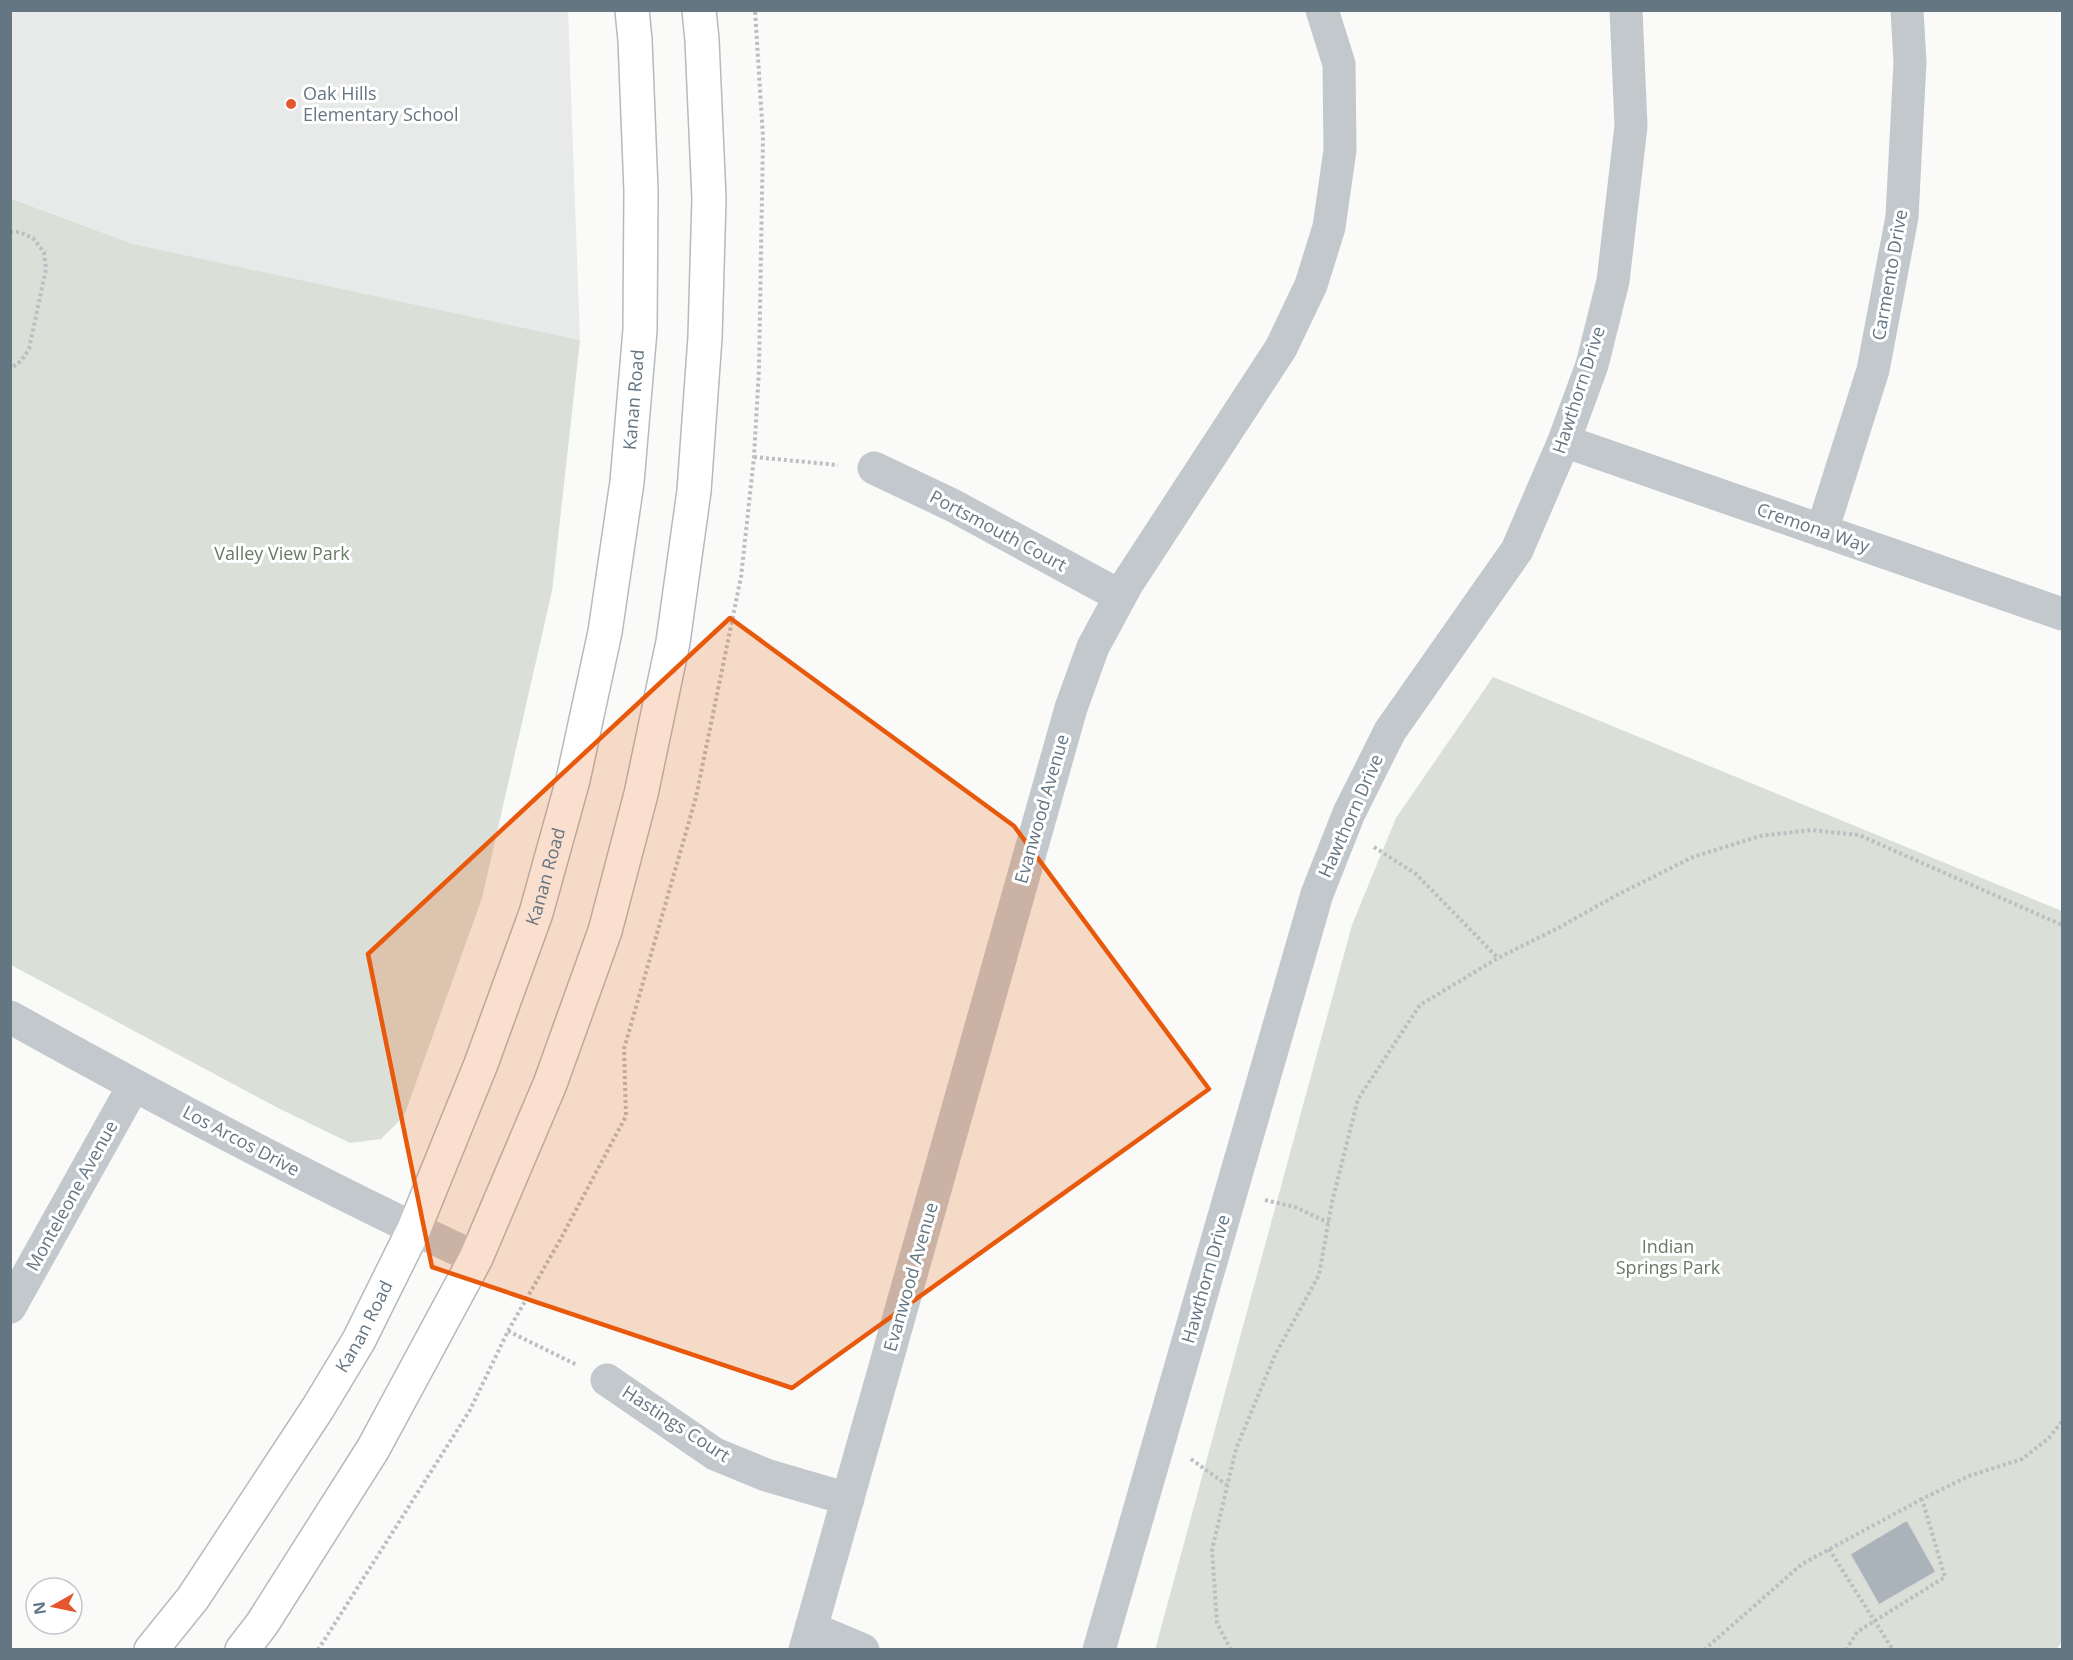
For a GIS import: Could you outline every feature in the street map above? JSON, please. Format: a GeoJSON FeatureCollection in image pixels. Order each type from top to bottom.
{"type":"FeatureCollection","features":[{"type":"Feature","properties":{"kind":"main road","name":"Kanan Road"},"geometry":{"type":"LineString","coordinates":[[151,1650],[193,1598],[318,1408],[359,1340],[414,1229],[481,1064],[536,913],[573,780],[605,632],[627,482],[640,330],[641,191],[632,10]]}},
{"type":"Feature","properties":{"kind":"main road"},"geometry":{"type":"LineString","coordinates":[[242,1650],[262,1624],[373,1449],[476,1258],[550,1084],[605,931],[641,794],[673,642],[694,491],[705,337],[709,199],[699,10]]}},
{"type":"Feature","properties":{"kind":"street","name":"Evanwood Avenue"},"geometry":{"type":"LineString","coordinates":[[808,1639],[1071,708],[1093,646],[1120,596],[1281,348],[1311,285],[1329,227],[1340,150],[1339,64],[1322,10]]}},
{"type":"Feature","properties":{"kind":"street","name":"Hawthorn Drive"},"geometry":{"type":"LineString","coordinates":[[1099,1650],[1317,894],[1341,832],[1390,730],[1517,550],[1564,441],[1592,365],[1613,281],[1631,126],[1626,10]]}},
{"type":"Feature","properties":{"kind":"street","name":"Carmento Drive"},"geometry":{"type":"LineString","coordinates":[[1822,531],[1873,370],[1902,217],[1910,62],[1906,10]]}},
{"type":"Feature","properties":{"kind":"street","name":"Cremona Way"},"geometry":{"type":"LineString","coordinates":[[1564,441],[2062,614]]}},
{"type":"Feature","properties":{"kind":"street","name":"Portsmouth Court"},"geometry":{"type":"LineString","coordinates":[[874,468],[954,506],[1120,596]]}},
{"type":"Feature","properties":{"kind":"street","name":"Los Arcos Drive"},"geometry":{"type":"LineString","coordinates":[[10,1017],[369,1208],[476,1258]]}},
{"type":"Feature","properties":{"kind":"street","name":"Monteleone Avenue"},"geometry":{"type":"LineString","coordinates":[[15,1286],[134,1085]]}},
{"type":"Feature","properties":{"kind":"street","name":"Hastings Court"},"geometry":{"type":"LineString","coordinates":[[607,1380],[715,1454],[766,1475],[848,1499]]}},
{"type":"Feature","properties":{"kind":"street"},"geometry":{"type":"LineString","coordinates":[[808,1639],[863,1650]]}},
{"type":"Feature","properties":{"kind":"path"},"geometry":{"type":"LineString","coordinates":[[10,232],[19,232],[33,238],[44,252],[46,269],[29,349],[21,361],[10,369]]}},
{"type":"Feature","properties":{"kind":"path"},"geometry":{"type":"LineString","coordinates":[[754,457],[874,468]]}},
{"type":"Feature","properties":{"kind":"path"},"geometry":{"type":"LineString","coordinates":[[1231,1650],[1217,1623],[1212,1550],[1236,1449],[1275,1355],[1319,1275],[1332,1202],[1358,1098],[1420,1005],[1498,958],[1693,857],[1760,836],[1811,830],[1859,835],[2062,925]]}},
{"type":"Feature","properties":{"kind":"path"},"geometry":{"type":"LineString","coordinates":[[1341,832],[1372,845],[1416,874],[1498,958]]}},
{"type":"Feature","properties":{"kind":"path"},"geometry":{"type":"LineString","coordinates":[[1231,1193],[1295,1207],[1329,1222]]}},
{"type":"Feature","properties":{"kind":"path"},"geometry":{"type":"LineString","coordinates":[[508,1331],[607,1380]]}},
{"type":"Feature","properties":{"kind":"path"},"geometry":{"type":"LineString","coordinates":[[1704,1650],[1802,1564],[1969,1476],[2022,1459],[2049,1438],[2062,1420]]}},
{"type":"Feature","properties":{"kind":"path"},"geometry":{"type":"LineString","coordinates":[[1846,1650],[1857,1632],[1945,1577],[1922,1499]]}},
{"type":"Feature","properties":{"kind":"path"},"geometry":{"type":"LineString","coordinates":[[1829,1550],[1893,1650]]}},
{"type":"Feature","properties":{"kind":"highlighted area"},"geometry":{"type":"Polygon","coordinates":[[[730,618],[1014,826],[1209,1089],[792,1388],[432,1267],[368,954],[730,618]]]}},
{"type":"Feature","properties":{"kind":"shaded area","name":"Oak Hills Elementary School"},"geometry":{"type":"Polygon","coordinates":[[[10,11],[568,11],[580,340],[133,244],[11,198],[10,11]]]}},
{"type":"Feature","properties":{"kind":"green space","name":"Valley View Park"},"geometry":{"type":"Polygon","coordinates":[[[10,198],[133,244],[580,340],[552,591],[482,898],[404,1116],[381,1139],[350,1143],[278,1108],[11,965],[10,198]]]}},
{"type":"Feature","properties":{"kind":"green space","name":"Indian Springs Park"},"geometry":{"type":"Polygon","coordinates":[[[1493,677],[2062,911],[2062,1641],[2057,1649],[1155,1650],[1352,925],[1396,818],[1493,677]]]}},
{"type":"Feature","properties":{"kind":"building"},"geometry":{"type":"Polygon","coordinates":[[[1907,1520],[1936,1572],[1879,1605],[1850,1554],[1907,1520]]]}},
{"type":"Feature","properties":{"kind":"place","name":"Oak Hills Elementary School"},"geometry":{"type":"Point","coordinates":[291,104]}}]}
